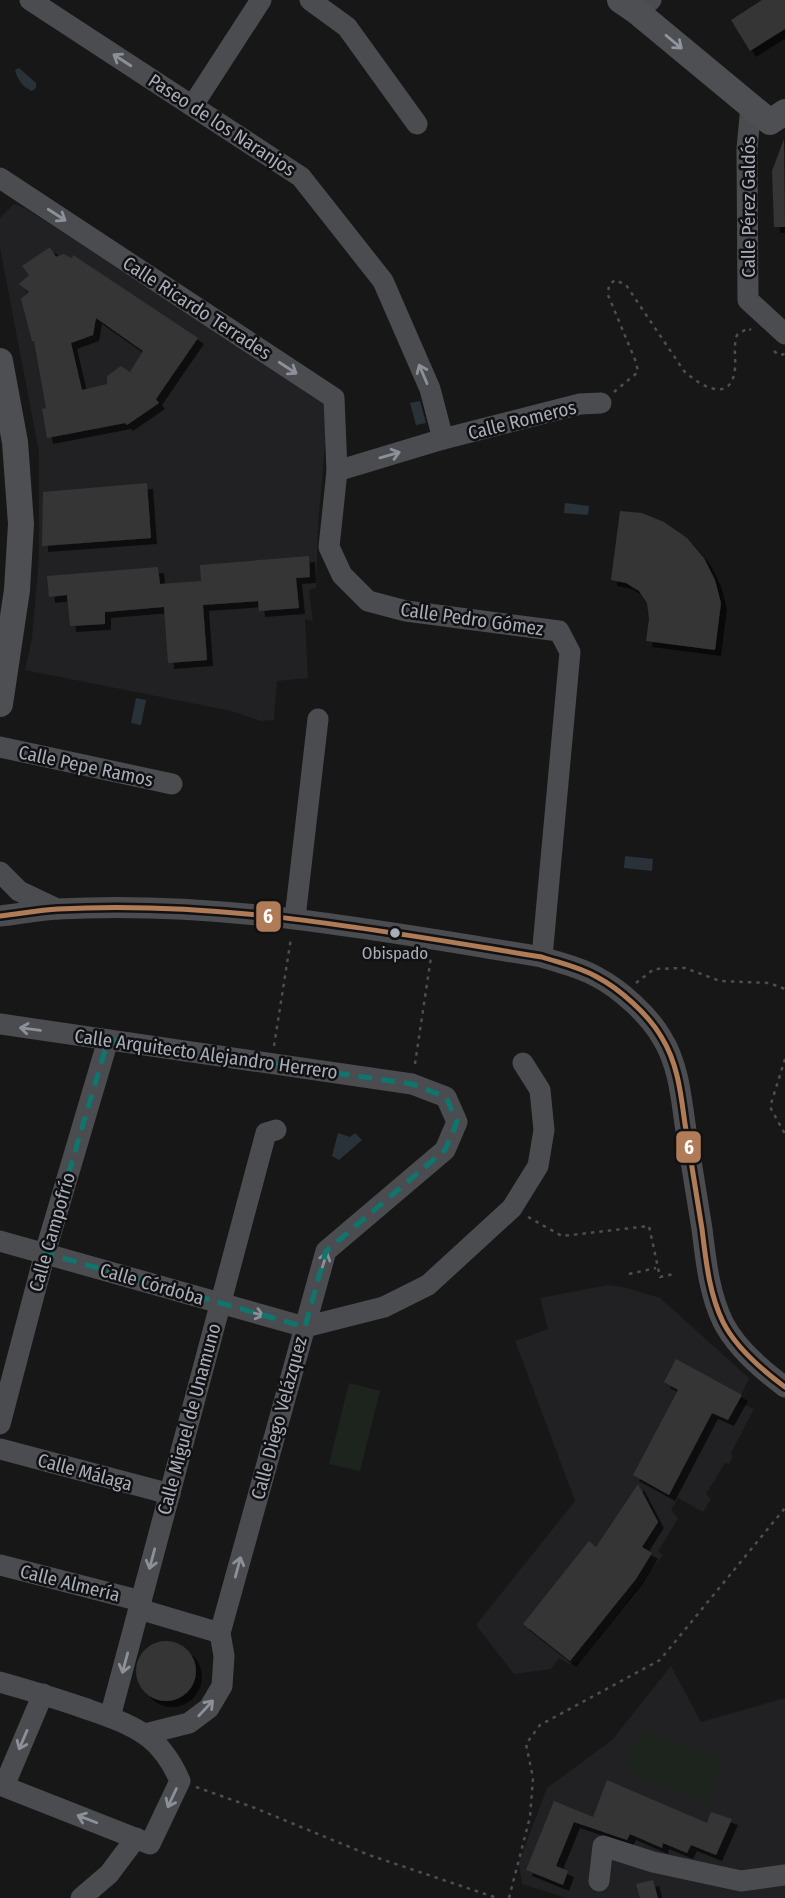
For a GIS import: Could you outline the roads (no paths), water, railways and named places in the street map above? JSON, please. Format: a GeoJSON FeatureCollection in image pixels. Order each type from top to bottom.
{"type":"FeatureCollection","features":[{"type":"Feature","properties":{"kind":"main road"},"geometry":{"type":"LineString","coordinates":[[636,4],[769,113]]}},
{"type":"Feature","properties":{"kind":"main road"},"geometry":{"type":"LineString","coordinates":[[0,361],[15,442],[21,524],[17,590],[0,704]]}},
{"type":"Feature","properties":{"kind":"street","name":"Paseo de los Naranjos"},"geometry":{"type":"LineString","coordinates":[[30,0],[301,177],[383,281],[430,389],[443,439]]}},
{"type":"Feature","properties":{"kind":"street"},"geometry":{"type":"LineString","coordinates":[[193,106],[261,0]]}},
{"type":"Feature","properties":{"kind":"street"},"geometry":{"type":"LineString","coordinates":[[310,0],[347,27],[417,124]]}},
{"type":"Feature","properties":{"kind":"street","name":"Calle Pérez Galdós"},"geometry":{"type":"LineString","coordinates":[[769,113],[747,149],[748,300],[778,341]]}},
{"type":"Feature","properties":{"kind":"street","name":"Calle Ricardo Terrades"},"geometry":{"type":"LineString","coordinates":[[0,178],[334,398],[337,471]]}},
{"type":"Feature","properties":{"kind":"street","name":"Calle Romeros"},"geometry":{"type":"LineString","coordinates":[[337,471],[443,439],[580,404],[601,403]]}},
{"type":"Feature","properties":{"kind":"street","name":"Calle Pedro Gómez"},"geometry":{"type":"LineString","coordinates":[[337,471],[329,547],[342,575],[368,601],[406,611],[559,631],[570,652],[542,957]]}},
{"type":"Feature","properties":{"kind":"street"},"geometry":{"type":"LineString","coordinates":[[295,918],[318,719]]}},
{"type":"Feature","properties":{"kind":"street","name":"Calle Pepe Ramos"},"geometry":{"type":"LineString","coordinates":[[0,747],[172,784]]}},
{"type":"Feature","properties":{"kind":"street"},"geometry":{"type":"LineString","coordinates":[[0,872],[19,891],[57,909]]}},
{"type":"Feature","properties":{"kind":"street"},"geometry":{"type":"LineString","coordinates":[[0,916],[57,909],[179,908],[295,918],[542,957],[596,976],[641,1012],[662,1036],[674,1062],[682,1102],[701,1295],[741,1347],[767,1374],[785,1387]]}},
{"type":"Feature","properties":{"kind":"street","name":"Calle Arquitecto Alejandro Herrero"},"geometry":{"type":"LineString","coordinates":[[0,1024],[413,1078],[446,1097],[457,1122],[445,1150],[326,1251],[305,1327]]}},
{"type":"Feature","properties":{"kind":"street","name":"Calle Campofrío"},"geometry":{"type":"LineString","coordinates":[[0,1424],[45,1252],[108,1040]]}},
{"type":"Feature","properties":{"kind":"street","name":"Calle Diego Velázquez"},"geometry":{"type":"LineString","coordinates":[[145,1734],[189,1723],[209,1708],[222,1686],[225,1656],[220,1633],[305,1327],[384,1307],[428,1285],[512,1208],[538,1166],[544,1130],[540,1090],[523,1063]]}},
{"type":"Feature","properties":{"kind":"street","name":"Calle Miguel de Unamuno"},"geometry":{"type":"LineString","coordinates":[[110,1717],[266,1133],[276,1130]]}},
{"type":"Feature","properties":{"kind":"street","name":"Calle Córdoba"},"geometry":{"type":"LineString","coordinates":[[0,1241],[305,1327]]}},
{"type":"Feature","properties":{"kind":"street","name":"Calle Málaga"},"geometry":{"type":"LineString","coordinates":[[0,1449],[170,1494]]}},
{"type":"Feature","properties":{"kind":"street","name":"Calle Almería"},"geometry":{"type":"LineString","coordinates":[[0,1565],[140,1605],[220,1633]]}},
{"type":"Feature","properties":{"kind":"street"},"geometry":{"type":"LineString","coordinates":[[0,1682],[110,1717],[145,1734],[175,1768],[180,1781],[143,1841],[80,1898]]}},
{"type":"Feature","properties":{"kind":"street"},"geometry":{"type":"LineString","coordinates":[[43,1694],[2,1786],[143,1841]]}},
{"type":"Feature","properties":{"kind":"street"},"geometry":{"type":"LineString","coordinates":[[599,1881],[603,1846],[653,1862],[741,1881],[785,1875]]}},
{"type":"Feature","properties":{"kind":"place","name":"Obispado"},"geometry":{"type":"Point","coordinates":[395,933]}}]}
